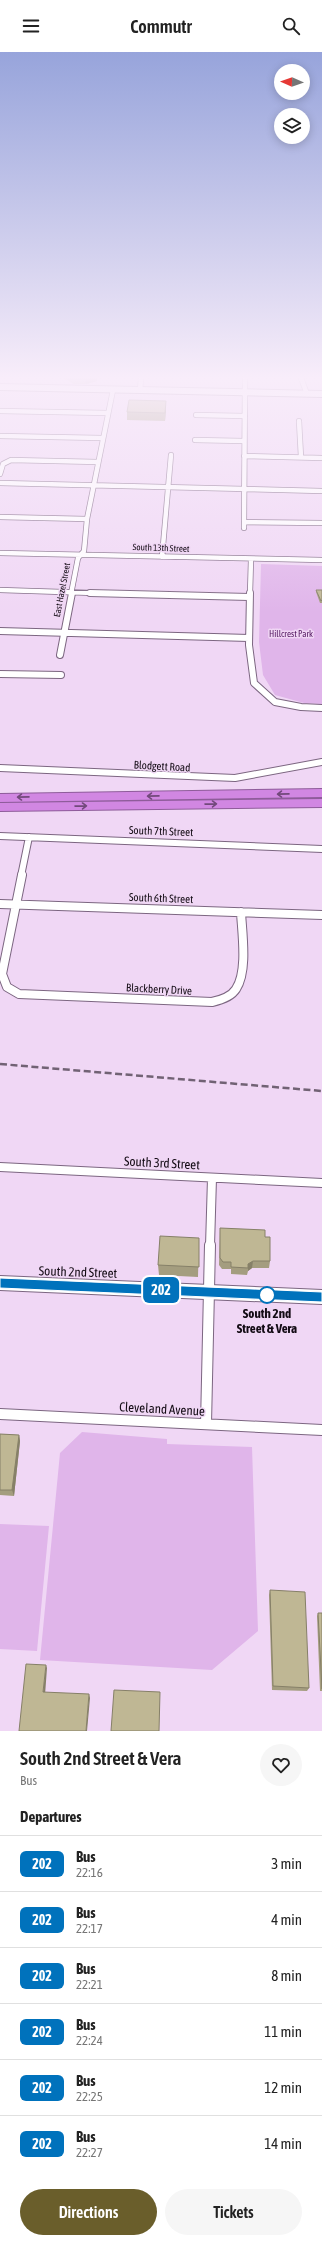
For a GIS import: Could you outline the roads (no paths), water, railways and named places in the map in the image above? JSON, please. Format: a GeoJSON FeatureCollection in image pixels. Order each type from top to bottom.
{"type":"FeatureCollection","features":[{"type":"Feature","properties":{"kind":"highway"},"geometry":{"type":"LineString","coordinates":[[0,798],[322,794]]}},
{"type":"Feature","properties":{"kind":"highway"},"geometry":{"type":"LineString","coordinates":[[0,806],[322,803]]}},
{"type":"Feature","properties":{"kind":"street","name":"East Hazel Street"},"geometry":{"type":"LineString","coordinates":[[60,655],[78,558],[85,544],[88,523],[87,519],[99,456]]}},
{"type":"Feature","properties":{"kind":"street"},"geometry":{"type":"LineString","coordinates":[[162,556],[171,456]]}},
{"type":"Feature","properties":{"kind":"street"},"geometry":{"type":"LineString","coordinates":[[244,456],[244,528]]}},
{"type":"Feature","properties":{"kind":"street"},"geometry":{"type":"LineString","coordinates":[[264,456],[322,458]]}},
{"type":"Feature","properties":{"kind":"street"},"geometry":{"type":"LineString","coordinates":[[0,474],[3,464],[11,460],[98,462]]}},
{"type":"Feature","properties":{"kind":"street"},"geometry":{"type":"LineString","coordinates":[[0,483],[322,492]]}},
{"type":"Feature","properties":{"kind":"street"},"geometry":{"type":"LineString","coordinates":[[0,517],[87,519]]}},
{"type":"Feature","properties":{"kind":"street"},"geometry":{"type":"LineString","coordinates":[[244,522],[322,523]]}},
{"type":"Feature","properties":{"kind":"street","name":"South 13th Street"},"geometry":{"type":"LineString","coordinates":[[0,552],[322,560]]}},
{"type":"Feature","properties":{"kind":"street"},"geometry":{"type":"LineString","coordinates":[[251,559],[249,638],[254,683],[275,702],[301,708],[322,708]]}},
{"type":"Feature","properties":{"kind":"street"},"geometry":{"type":"LineString","coordinates":[[0,590],[249,597]]}},
{"type":"Feature","properties":{"kind":"street"},"geometry":{"type":"LineString","coordinates":[[0,631],[249,638]]}},
{"type":"Feature","properties":{"kind":"street"},"geometry":{"type":"LineString","coordinates":[[0,674],[61,675]]}},
{"type":"Feature","properties":{"kind":"street","name":"Blodgett Road"},"geometry":{"type":"LineString","coordinates":[[0,768],[235,778],[322,762]]}},
{"type":"Feature","properties":{"kind":"street","name":"South 7th Street"},"geometry":{"type":"LineString","coordinates":[[0,836],[322,849]]}},
{"type":"Feature","properties":{"kind":"street"},"geometry":{"type":"LineString","coordinates":[[16,905],[29,837]]}},
{"type":"Feature","properties":{"kind":"street","name":"South 6th Street"},"geometry":{"type":"LineString","coordinates":[[0,904],[322,915]]}},
{"type":"Feature","properties":{"kind":"street","name":"Blackberry Drive"},"geometry":{"type":"LineString","coordinates":[[16,905],[2,974],[2,982],[9,990],[19,994],[212,1002],[227,998],[236,990],[239,984],[242,968],[241,912]]}},
{"type":"Feature","properties":{"kind":"street","name":"South 3rd Street"},"geometry":{"type":"LineString","coordinates":[[0,1167],[322,1183]]}},
{"type":"Feature","properties":{"kind":"street"},"geometry":{"type":"LineString","coordinates":[[206,1424],[208,1292],[212,1178]]}},
{"type":"Feature","properties":{"kind":"street","name":"South 2nd Street"},"geometry":{"type":"LineString","coordinates":[[0,1283],[322,1297]]}},
{"type":"Feature","properties":{"kind":"street","name":"Cleveland Avenue"},"geometry":{"type":"LineString","coordinates":[[0,1414],[322,1430]]}},
{"type":"Feature","properties":{"kind":"railway"},"geometry":{"type":"LineString","coordinates":[[0,1064],[322,1091]]}},
{"type":"Feature","properties":{"kind":"place","name":"South 2nd Street & Vera"},"geometry":{"type":"Point","coordinates":[267,1295]}},
{"type":"Feature","properties":{"kind":"park label","name":"Hillcrest Park"},"geometry":{"type":"Point","coordinates":[291,634]}}]}
